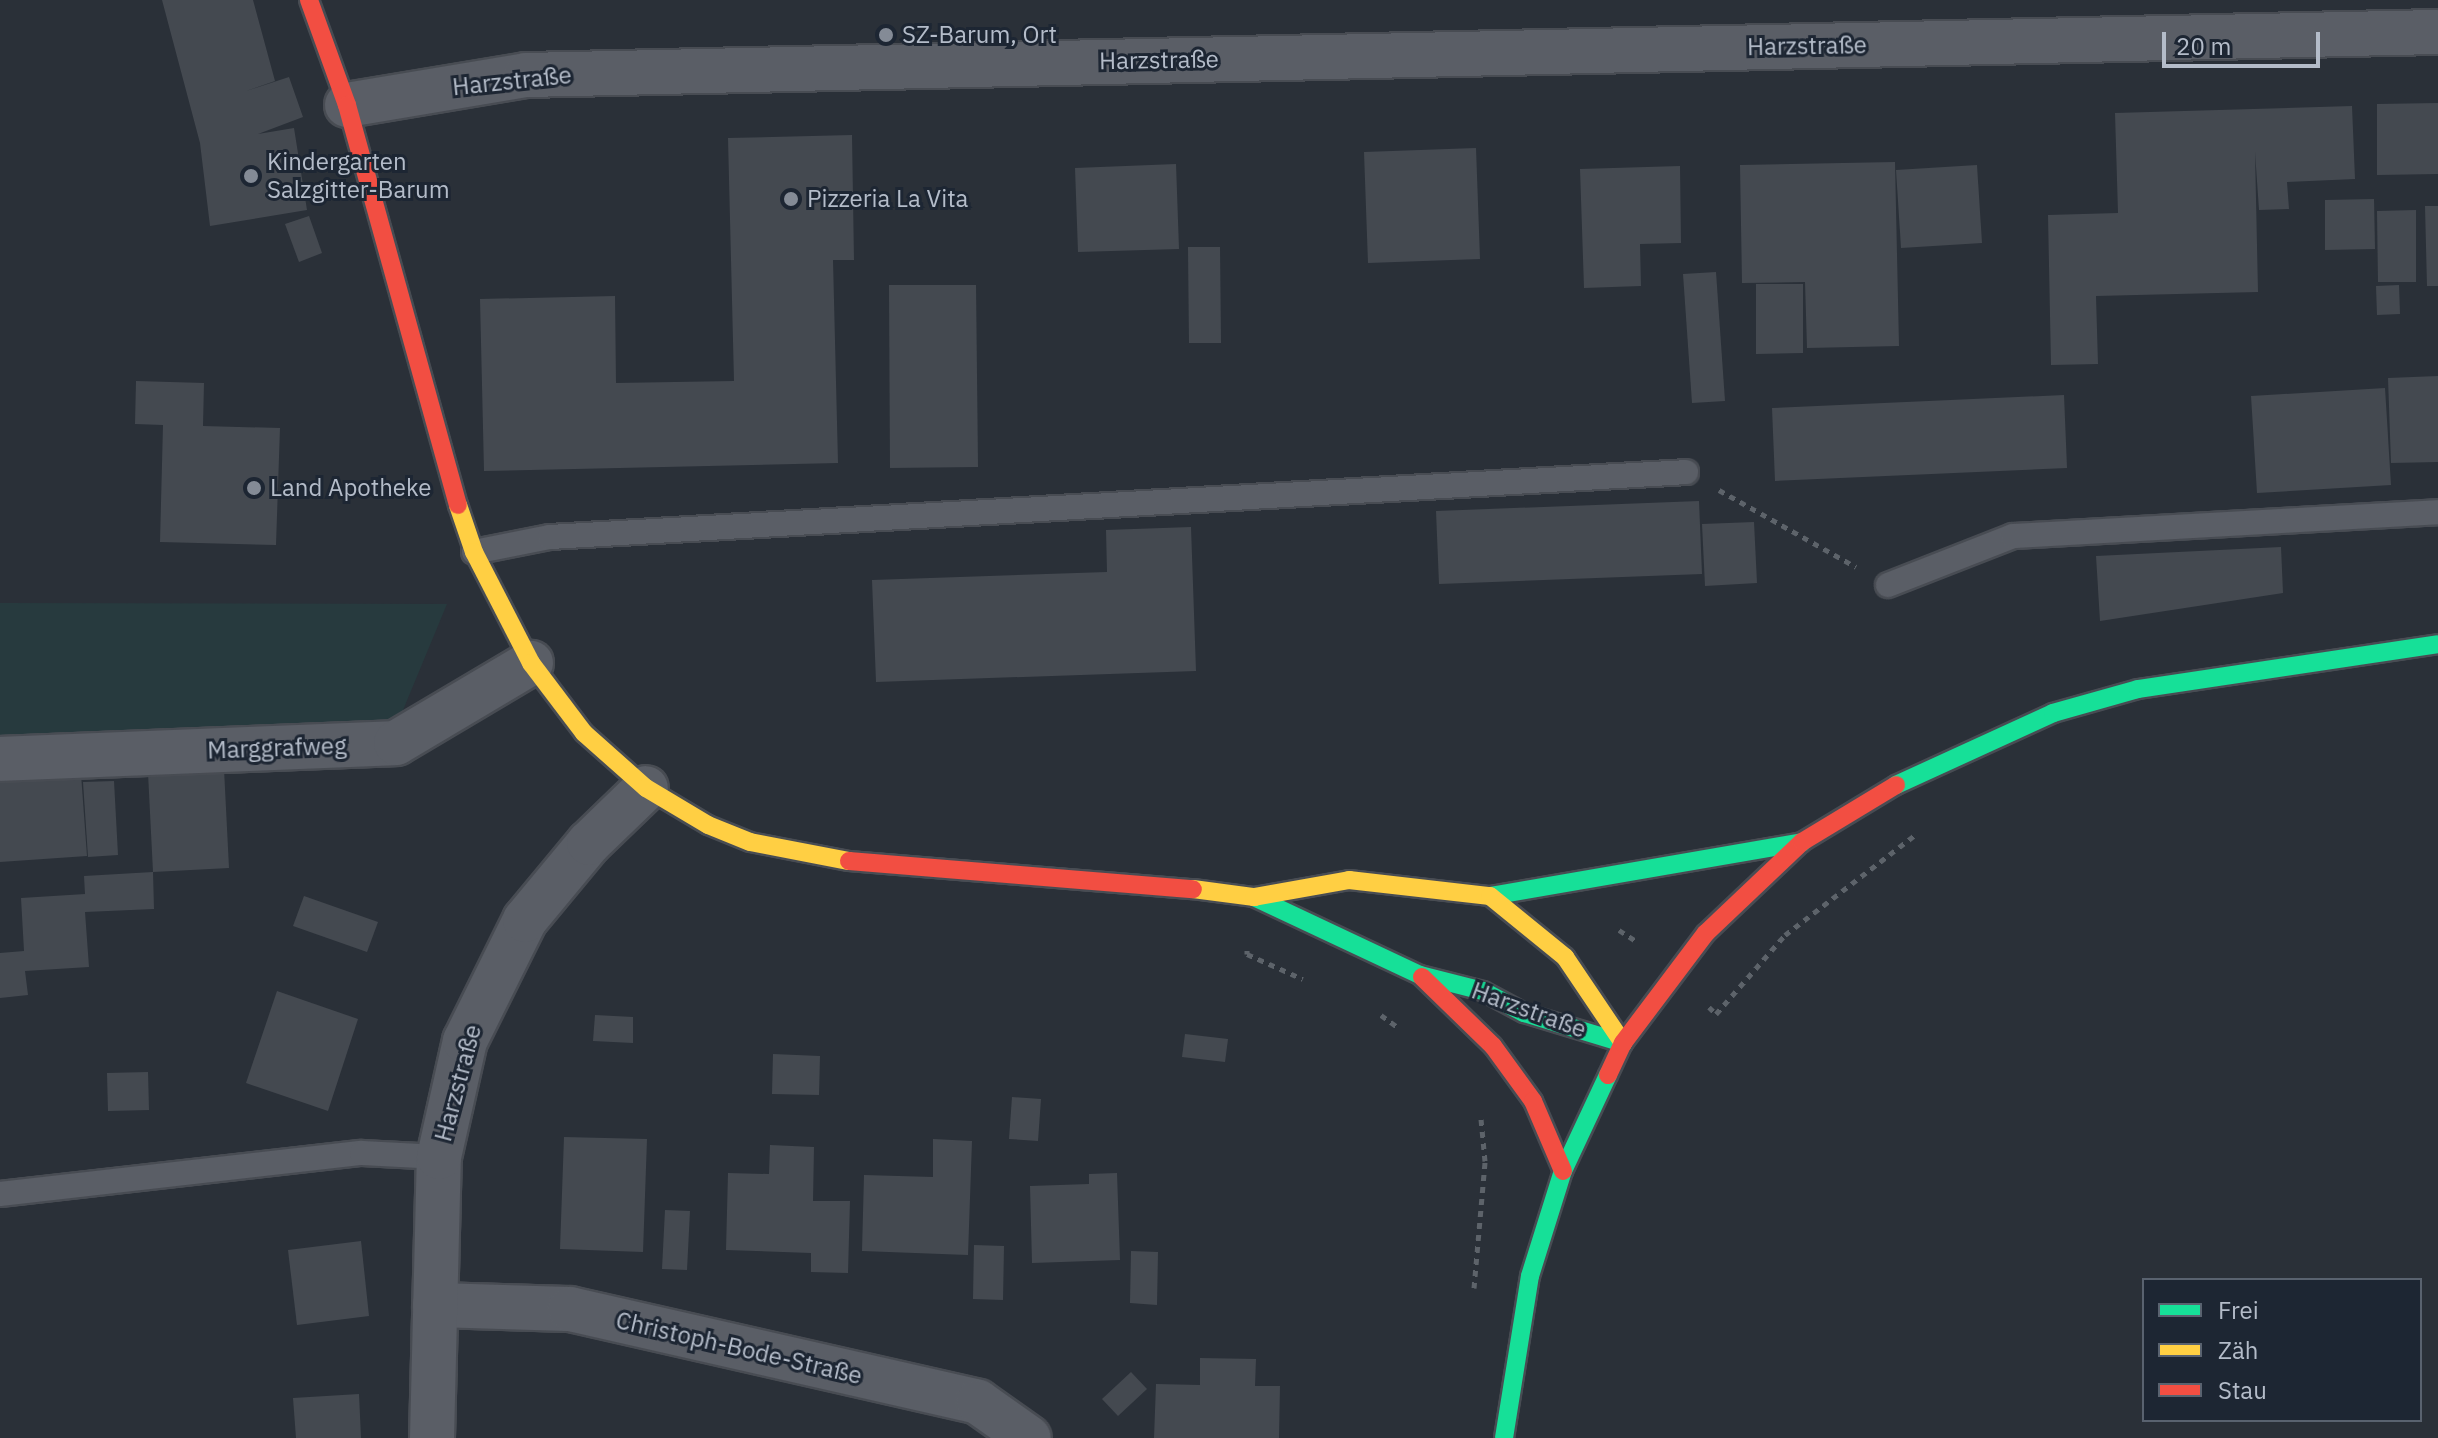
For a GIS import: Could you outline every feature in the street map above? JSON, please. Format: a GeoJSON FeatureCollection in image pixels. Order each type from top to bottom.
{"type":"FeatureCollection","features":[{"type":"Feature","properties":{"kind":"main road"},"geometry":{"type":"LineString","coordinates":[[309,0],[347,105]]}},
{"type":"Feature","properties":{"kind":"main road","name":"Harzstraße"},"geometry":{"type":"LineString","coordinates":[[347,105],[448,475],[474,552],[499,609],[531,663],[584,733],[646,788],[708,825],[750,842],[820,859],[1121,880],[1254,897],[1349,880],[1490,896],[1565,957],[1596,996],[1623,1043]]}},
{"type":"Feature","properties":{"kind":"main road"},"geometry":{"type":"LineString","coordinates":[[1504,1438],[1530,1276],[1563,1171],[1623,1043],[1706,933],[1802,842],[1891,787],[2053,713],[2138,689],[2438,644]]}},
{"type":"Feature","properties":{"kind":"main road"},"geometry":{"type":"LineString","coordinates":[[1490,896],[1608,879],[1659,865],[1802,842]]}},
{"type":"Feature","properties":{"kind":"main road","name":"Harzstraße"},"geometry":{"type":"LineString","coordinates":[[1254,897],[1420,975],[1483,991],[1524,1013],[1623,1043]]}},
{"type":"Feature","properties":{"kind":"main road"},"geometry":{"type":"LineString","coordinates":[[1420,975],[1493,1046],[1525,1090],[1563,1171]]}},
{"type":"Feature","properties":{"kind":"street","name":"Harzstraße"},"geometry":{"type":"LineString","coordinates":[[347,105],[526,75],[2438,32]]}},
{"type":"Feature","properties":{"kind":"street","name":"Marggrafweg"},"geometry":{"type":"LineString","coordinates":[[0,759],[396,743],[531,663]]}},
{"type":"Feature","properties":{"kind":"street","name":"Harzstraße"},"geometry":{"type":"LineString","coordinates":[[432,1438],[439,1157],[465,1041],[493,975],[525,920],[561,876],[646,788]]}},
{"type":"Feature","properties":{"kind":"street","name":"Christoph-Bode-Straße"},"geometry":{"type":"LineString","coordinates":[[435,1305],[570,1309],[978,1402],[1029,1438]]}},
{"type":"Feature","properties":{"kind":"lane"},"geometry":{"type":"LineString","coordinates":[[474,552],[550,537],[1686,472]]}},
{"type":"Feature","properties":{"kind":"lane"},"geometry":{"type":"LineString","coordinates":[[1888,585],[2013,536],[2438,512]]}},
{"type":"Feature","properties":{"kind":"lane"},"geometry":{"type":"LineString","coordinates":[[0,1194],[362,1153],[439,1157]]}},
{"type":"Feature","properties":{"kind":"path"},"geometry":{"type":"LineString","coordinates":[[1686,472],[1888,585]]}},
{"type":"Feature","properties":{"kind":"path"},"geometry":{"type":"LineString","coordinates":[[1716,1014],[1785,935],[1850,881],[1926,829]]}},
{"type":"Feature","properties":{"kind":"path"},"geometry":{"type":"LineString","coordinates":[[1254,897],[1247,954],[1317,985]]}},
{"type":"Feature","properties":{"kind":"path"},"geometry":{"type":"LineString","coordinates":[[1376,1012],[1412,1036]]}},
{"type":"Feature","properties":{"kind":"path"},"geometry":{"type":"LineString","coordinates":[[1473,1303],[1485,1161],[1480,1113]]}},
{"type":"Feature","properties":{"kind":"green space"},"geometry":{"type":"Polygon","coordinates":[[[0,603],[447,604],[396,727],[0,739],[0,603]]]}},
{"type":"Feature","properties":{"kind":"building"},"geometry":{"type":"Polygon","coordinates":[[[162,0],[253,0],[275,81],[246,91],[289,77],[303,117],[258,134],[294,128],[307,210],[210,226],[200,143],[162,0]]]}},
{"type":"Feature","properties":{"kind":"building"},"geometry":{"type":"Polygon","coordinates":[[[2438,103],[2438,174],[2377,175],[2377,104],[2438,103]]]}},
{"type":"Feature","properties":{"kind":"building"},"geometry":{"type":"Polygon","coordinates":[[[2352,106],[2355,179],[2287,182],[2289,209],[2259,210],[2255,152],[2258,292],[2096,296],[2098,364],[2051,365],[2048,215],[2118,213],[2115,113],[2352,106]]]}},
{"type":"Feature","properties":{"kind":"building"},"geometry":{"type":"Polygon","coordinates":[[[852,135],[854,260],[833,260],[838,463],[484,471],[480,299],[615,296],[616,383],[734,381],[728,138],[852,135]]]}},
{"type":"Feature","properties":{"kind":"building"},"geometry":{"type":"Polygon","coordinates":[[[1476,148],[1480,259],[1368,263],[1364,152],[1476,148]]]}},
{"type":"Feature","properties":{"kind":"building"},"geometry":{"type":"Polygon","coordinates":[[[1895,162],[1899,346],[1807,348],[1805,282],[1742,283],[1740,165],[1895,162]]]}},
{"type":"Feature","properties":{"kind":"building"},"geometry":{"type":"Polygon","coordinates":[[[1176,164],[1179,249],[1078,252],[1075,168],[1176,164]]]}},
{"type":"Feature","properties":{"kind":"building"},"geometry":{"type":"Polygon","coordinates":[[[1977,165],[1982,243],[1901,248],[1896,170],[1977,165]]]}},
{"type":"Feature","properties":{"kind":"building"},"geometry":{"type":"Polygon","coordinates":[[[1680,166],[1681,243],[1640,244],[1641,286],[1584,288],[1580,169],[1680,166]]]}},
{"type":"Feature","properties":{"kind":"building"},"geometry":{"type":"Polygon","coordinates":[[[2374,199],[2375,249],[2325,250],[2325,200],[2374,199]]]}},
{"type":"Feature","properties":{"kind":"building"},"geometry":{"type":"Polygon","coordinates":[[[2425,206],[2438,206],[2438,286],[2427,286],[2425,206]]]}},
{"type":"Feature","properties":{"kind":"building"},"geometry":{"type":"Polygon","coordinates":[[[2416,210],[2416,282],[2378,282],[2377,211],[2416,210]]]}},
{"type":"Feature","properties":{"kind":"building"},"geometry":{"type":"Polygon","coordinates":[[[309,216],[322,253],[299,262],[285,224],[309,216]]]}},
{"type":"Feature","properties":{"kind":"building"},"geometry":{"type":"Polygon","coordinates":[[[1188,247],[1220,247],[1221,343],[1189,343],[1188,247]]]}},
{"type":"Feature","properties":{"kind":"building"},"geometry":{"type":"Polygon","coordinates":[[[1716,272],[1725,401],[1692,403],[1683,274],[1716,272]]]}},
{"type":"Feature","properties":{"kind":"building"},"geometry":{"type":"Polygon","coordinates":[[[1756,284],[1803,284],[1803,353],[1756,354],[1756,284]]]}},
{"type":"Feature","properties":{"kind":"building"},"geometry":{"type":"Polygon","coordinates":[[[889,285],[976,285],[978,467],[890,468],[889,285]]]}},
{"type":"Feature","properties":{"kind":"building"},"geometry":{"type":"Polygon","coordinates":[[[2399,285],[2400,314],[2377,315],[2376,286],[2399,285]]]}},
{"type":"Feature","properties":{"kind":"building"},"geometry":{"type":"Polygon","coordinates":[[[2438,376],[2438,462],[2391,463],[2388,378],[2438,376]]]}},
{"type":"Feature","properties":{"kind":"building"},"geometry":{"type":"Polygon","coordinates":[[[136,381],[204,383],[203,426],[280,428],[276,545],[160,542],[163,425],[135,424],[136,381]]]}},
{"type":"Feature","properties":{"kind":"building"},"geometry":{"type":"Polygon","coordinates":[[[2385,388],[2391,485],[2257,493],[2251,396],[2385,388]]]}},
{"type":"Feature","properties":{"kind":"building"},"geometry":{"type":"Polygon","coordinates":[[[2064,395],[2067,468],[1775,481],[1772,408],[2064,395]]]}},
{"type":"Feature","properties":{"kind":"building"},"geometry":{"type":"Polygon","coordinates":[[[1699,501],[1702,574],[1439,584],[1436,511],[1699,501]]]}},
{"type":"Feature","properties":{"kind":"building"},"geometry":{"type":"Polygon","coordinates":[[[1754,522],[1757,583],[1705,586],[1702,524],[1754,522]]]}},
{"type":"Feature","properties":{"kind":"building"},"geometry":{"type":"Polygon","coordinates":[[[1191,527],[1196,671],[876,682],[872,580],[1107,572],[1106,530],[1191,527]]]}},
{"type":"Feature","properties":{"kind":"building"},"geometry":{"type":"Polygon","coordinates":[[[2281,547],[2283,593],[2100,621],[2096,556],[2281,547]]]}},
{"type":"Feature","properties":{"kind":"building"},"geometry":{"type":"Polygon","coordinates":[[[224,769],[229,868],[153,872],[148,773],[224,769]]]}},
{"type":"Feature","properties":{"kind":"building"},"geometry":{"type":"Polygon","coordinates":[[[81,774],[87,856],[0,862],[0,779],[81,774]]]}},
{"type":"Feature","properties":{"kind":"building"},"geometry":{"type":"Polygon","coordinates":[[[114,781],[118,855],[88,857],[83,782],[114,781]]]}},
{"type":"Feature","properties":{"kind":"building"},"geometry":{"type":"Polygon","coordinates":[[[153,872],[154,909],[85,912],[89,967],[25,971],[28,995],[0,998],[0,953],[24,951],[21,898],[85,894],[84,876],[153,872]]]}},
{"type":"Feature","properties":{"kind":"building"},"geometry":{"type":"Polygon","coordinates":[[[304,896],[378,922],[367,952],[293,926],[304,896]]]}},
{"type":"Feature","properties":{"kind":"building"},"geometry":{"type":"Polygon","coordinates":[[[277,991],[358,1019],[328,1111],[246,1083],[277,991]]]}},
{"type":"Feature","properties":{"kind":"building"},"geometry":{"type":"Polygon","coordinates":[[[595,1015],[633,1017],[633,1043],[593,1041],[595,1015]]]}},
{"type":"Feature","properties":{"kind":"building"},"geometry":{"type":"Polygon","coordinates":[[[1185,1034],[1228,1039],[1225,1062],[1182,1057],[1185,1034]]]}},
{"type":"Feature","properties":{"kind":"building"},"geometry":{"type":"Polygon","coordinates":[[[773,1054],[820,1056],[819,1095],[772,1094],[773,1054]]]}},
{"type":"Feature","properties":{"kind":"building"},"geometry":{"type":"Polygon","coordinates":[[[148,1072],[149,1110],[108,1111],[107,1073],[148,1072]]]}},
{"type":"Feature","properties":{"kind":"building"},"geometry":{"type":"Polygon","coordinates":[[[1012,1097],[1041,1099],[1038,1141],[1009,1139],[1012,1097]]]}},
{"type":"Feature","properties":{"kind":"building"},"geometry":{"type":"Polygon","coordinates":[[[564,1137],[647,1139],[643,1252],[560,1249],[564,1137]]]}},
{"type":"Feature","properties":{"kind":"building"},"geometry":{"type":"Polygon","coordinates":[[[933,1139],[972,1141],[968,1255],[862,1251],[864,1175],[933,1177],[933,1139]]]}},
{"type":"Feature","properties":{"kind":"building"},"geometry":{"type":"Polygon","coordinates":[[[770,1145],[814,1147],[813,1201],[850,1201],[848,1273],[811,1272],[811,1253],[726,1250],[728,1173],[769,1174],[770,1145]]]}},
{"type":"Feature","properties":{"kind":"building"},"geometry":{"type":"Polygon","coordinates":[[[1117,1173],[1120,1260],[1032,1263],[1030,1186],[1089,1184],[1089,1174],[1117,1173]]]}},
{"type":"Feature","properties":{"kind":"building"},"geometry":{"type":"Polygon","coordinates":[[[665,1210],[690,1211],[687,1270],[662,1269],[665,1210]]]}},
{"type":"Feature","properties":{"kind":"building"},"geometry":{"type":"Polygon","coordinates":[[[361,1241],[369,1316],[297,1325],[288,1250],[361,1241]]]}},
{"type":"Feature","properties":{"kind":"building"},"geometry":{"type":"Polygon","coordinates":[[[974,1245],[1004,1246],[1003,1300],[973,1299],[974,1245]]]}},
{"type":"Feature","properties":{"kind":"building"},"geometry":{"type":"Polygon","coordinates":[[[1131,1251],[1158,1252],[1157,1305],[1130,1303],[1131,1251]]]}},
{"type":"Feature","properties":{"kind":"building"},"geometry":{"type":"Polygon","coordinates":[[[1200,1358],[1256,1359],[1255,1386],[1280,1386],[1279,1438],[1154,1438],[1156,1384],[1200,1385],[1200,1358]]]}},
{"type":"Feature","properties":{"kind":"building"},"geometry":{"type":"Polygon","coordinates":[[[1131,1372],[1147,1389],[1118,1416],[1102,1399],[1131,1372]]]}},
{"type":"Feature","properties":{"kind":"building"},"geometry":{"type":"Polygon","coordinates":[[[359,1394],[361,1438],[296,1438],[293,1398],[359,1394]]]}},
{"type":"Feature","properties":{"kind":"traffic: fast"},"geometry":{"type":"LineString","coordinates":[[1896,785],[2053,713],[2138,689],[2438,644]]}},
{"type":"Feature","properties":{"kind":"traffic: fast"},"geometry":{"type":"LineString","coordinates":[[1490,896],[1802,842]]}},
{"type":"Feature","properties":{"kind":"traffic: fast"},"geometry":{"type":"LineString","coordinates":[[1254,897],[1420,975],[1483,991],[1524,1013],[1623,1043]]}},
{"type":"Feature","properties":{"kind":"traffic: fast"},"geometry":{"type":"LineString","coordinates":[[1504,1438],[1530,1276],[1563,1171],[1608,1075]]}},
{"type":"Feature","properties":{"kind":"traffic: slow"},"geometry":{"type":"LineString","coordinates":[[458,505],[474,552],[531,663],[584,733],[646,788],[708,825],[750,842],[849,861]]}},
{"type":"Feature","properties":{"kind":"traffic: slow"},"geometry":{"type":"LineString","coordinates":[[1193,889],[1254,897],[1349,880],[1490,896],[1565,957],[1623,1043]]}},
{"type":"Feature","properties":{"kind":"traffic: jam"},"geometry":{"type":"LineString","coordinates":[[309,0],[347,105],[458,505]]}},
{"type":"Feature","properties":{"kind":"traffic: jam"},"geometry":{"type":"LineString","coordinates":[[1608,1075],[1623,1043],[1706,933],[1802,842],[1896,785]]}},
{"type":"Feature","properties":{"kind":"traffic: jam"},"geometry":{"type":"LineString","coordinates":[[849,861],[1193,889]]}},
{"type":"Feature","properties":{"kind":"traffic: jam"},"geometry":{"type":"LineString","coordinates":[[1422,977],[1493,1046],[1533,1101],[1563,1171]]}},
{"type":"Feature","properties":{"kind":"place","name":"SZ-Barum, Ort"},"geometry":{"type":"Point","coordinates":[886,35]}},
{"type":"Feature","properties":{"kind":"place","name":"Kindergarten Salzgitter-Barum"},"geometry":{"type":"Point","coordinates":[251,176]}},
{"type":"Feature","properties":{"kind":"place","name":"Pizzeria La Vita"},"geometry":{"type":"Point","coordinates":[791,199]}},
{"type":"Feature","properties":{"kind":"place","name":"Land Apotheke"},"geometry":{"type":"Point","coordinates":[254,488]}}]}
